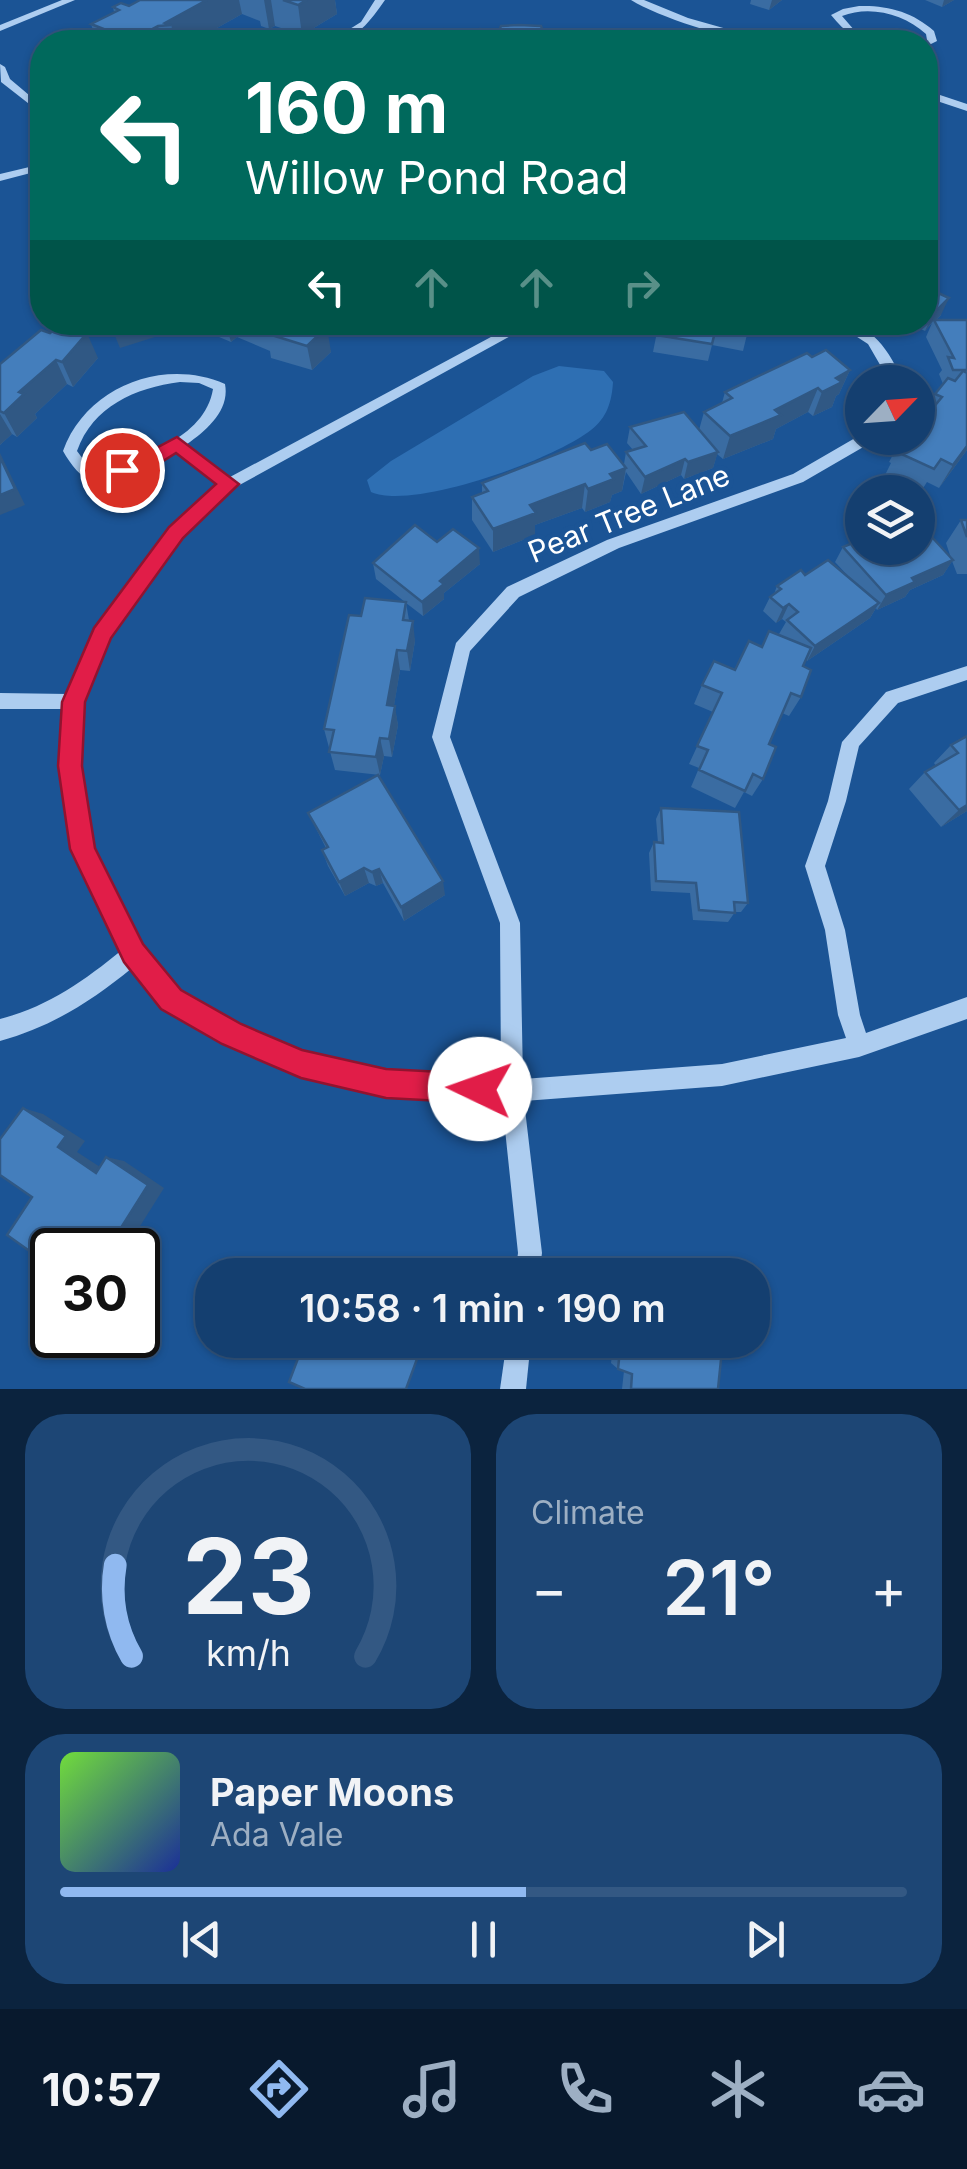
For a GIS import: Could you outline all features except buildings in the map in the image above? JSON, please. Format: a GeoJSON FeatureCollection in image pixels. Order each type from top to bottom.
{"type":"FeatureCollection","features":[{"type":"Feature","properties":{"kind":"street"},"geometry":{"type":"LineString","coordinates":[[0,28],[70,0]]}},
{"type":"Feature","properties":{"kind":"street"},"geometry":{"type":"LineString","coordinates":[[354,30],[364,24],[380,0]]}},
{"type":"Feature","properties":{"kind":"street"},"geometry":{"type":"LineString","coordinates":[[636,0],[716,30]]}},
{"type":"Feature","properties":{"kind":"street"},"geometry":{"type":"LineString","coordinates":[[850,30],[836,15],[858,4],[914,19],[927,30]]}},
{"type":"Feature","properties":{"kind":"street"},"geometry":{"type":"LineString","coordinates":[[0,66],[6,80],[30,101]]}},
{"type":"Feature","properties":{"kind":"street"},"geometry":{"type":"LineString","coordinates":[[938,98],[967,108]]}},
{"type":"Feature","properties":{"kind":"street"},"geometry":{"type":"LineString","coordinates":[[0,178],[30,170]]}},
{"type":"Feature","properties":{"kind":"street"},"geometry":{"type":"LineString","coordinates":[[506,335],[229,484],[176,532],[102,634],[74,702],[70,766],[83,849],[134,953],[171,1000],[232,1034],[301,1064],[386,1084],[512,1090],[722,1076],[859,1046],[967,1008]]}},
{"type":"Feature","properties":{"kind":"street"},"geometry":{"type":"LineString","coordinates":[[863,335],[873,341],[888,365]]}},
{"type":"Feature","properties":{"kind":"street"},"geometry":{"type":"LineString","coordinates":[[204,376],[220,387],[220,398],[199,429],[177,444],[148,461],[96,478],[81,467],[70,451],[72,439],[84,422],[132,387],[155,378],[204,376]]}},
{"type":"Feature","properties":{"kind":"street"},"geometry":{"type":"LineString","coordinates":[[177,444],[229,484]]}},
{"type":"Feature","properties":{"kind":"street","name":"Pear Tree Lane"},"geometry":{"type":"LineString","coordinates":[[529,1258],[512,1090],[510,923],[441,736],[462,648],[513,592],[613,544],[798,478],[845,451]]}},
{"type":"Feature","properties":{"kind":"street"},"geometry":{"type":"LineString","coordinates":[[859,1046],[848,1015],[834,930],[815,866],[837,801],[850,742],[892,698],[967,674]]}},
{"type":"Feature","properties":{"kind":"street"},"geometry":{"type":"LineString","coordinates":[[0,702],[74,702]]}},
{"type":"Feature","properties":{"kind":"street"},"geometry":{"type":"LineString","coordinates":[[0,1030],[33,1023],[85,994],[134,953]]}},
{"type":"Feature","properties":{"kind":"street"},"geometry":{"type":"LineString","coordinates":[[513,1389],[517,1358]]}},
{"type":"Feature","properties":{"kind":"shaded area"},"geometry":{"type":"Polygon","coordinates":[[[559,366],[604,371],[613,382],[608,409],[591,430],[547,455],[483,479],[418,494],[391,496],[371,492],[367,480],[391,461],[533,376],[559,366]]]}},
{"type":"Feature","properties":{"kind":"route"},"geometry":{"type":"LineString","coordinates":[[122,470],[177,444],[229,484],[176,532],[102,634],[74,702],[70,766],[83,849],[134,953],[171,1000],[232,1034],[301,1064],[386,1084],[480,1089]]}}]}
